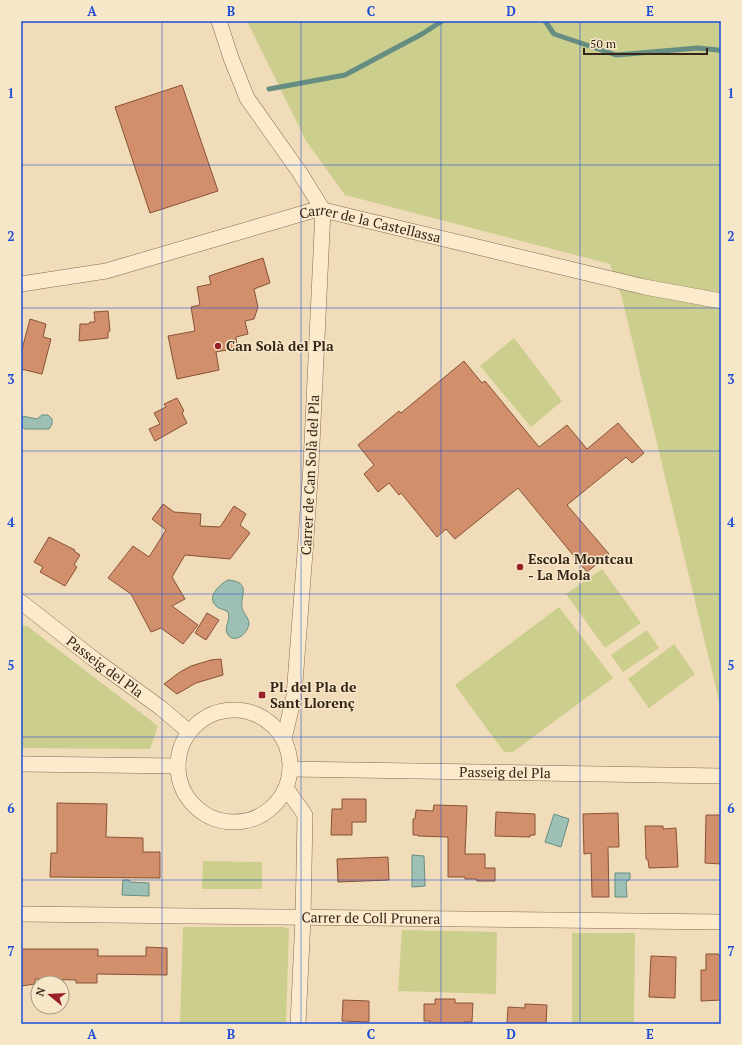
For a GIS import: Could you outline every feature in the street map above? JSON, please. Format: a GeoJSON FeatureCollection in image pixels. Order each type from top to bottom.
{"type":"FeatureCollection","features":[{"type":"Feature","properties":{"kind":"street"},"geometry":{"type":"LineString","coordinates":[[219,21],[231,58],[247,98],[300,173],[323,210]]}},
{"type":"Feature","properties":{"kind":"street","name":"Carrer de la Castellassa"},"geometry":{"type":"LineString","coordinates":[[21,284],[106,270],[311,211],[323,210],[645,287],[721,301]]}},
{"type":"Feature","properties":{"kind":"street","name":"Carrer de Can Solà del Pla"},"geometry":{"type":"LineString","coordinates":[[284,739],[294,696],[305,553],[323,210]]}},
{"type":"Feature","properties":{"kind":"street","name":"Passeig del Pla"},"geometry":{"type":"LineString","coordinates":[[21,602],[95,660],[161,708],[189,732]]}},
{"type":"Feature","properties":{"kind":"street"},"geometry":{"type":"LineString","coordinates":[[21,614],[37,614]]}},
{"type":"Feature","properties":{"kind":"street"},"geometry":{"type":"LineString","coordinates":[[229,709],[250,711],[263,718],[276,728],[284,739],[290,757],[290,768],[286,788],[277,802],[263,814],[247,821],[228,822],[211,818],[196,808],[186,796],[179,780],[178,766],[181,746],[189,732],[202,720],[214,713],[229,709]]}},
{"type":"Feature","properties":{"kind":"street"},"geometry":{"type":"LineString","coordinates":[[21,764],[178,766]]}},
{"type":"Feature","properties":{"kind":"street","name":"Passeig del Pla"},"geometry":{"type":"LineString","coordinates":[[290,768],[721,776]]}},
{"type":"Feature","properties":{"kind":"street"},"geometry":{"type":"LineString","coordinates":[[286,788],[305,815],[303,918],[298,1024]]}},
{"type":"Feature","properties":{"kind":"street","name":"Carrer de Coll Prunera"},"geometry":{"type":"LineString","coordinates":[[21,914],[721,922]]}},
{"type":"Feature","properties":{"kind":"green space"},"geometry":{"type":"Polygon","coordinates":[[[247,21],[721,21],[721,709],[621,294],[610,264],[345,195],[306,141],[247,21]]]}},
{"type":"Feature","properties":{"kind":"green space"},"geometry":{"type":"Polygon","coordinates":[[[514,338],[562,401],[531,427],[480,366],[514,338]]]}},
{"type":"Feature","properties":{"kind":"green space"},"geometry":{"type":"Polygon","coordinates":[[[602,569],[641,623],[605,648],[566,594],[602,569]]]}},
{"type":"Feature","properties":{"kind":"green space"},"geometry":{"type":"Polygon","coordinates":[[[559,607],[613,678],[513,752],[504,752],[455,685],[559,607]]]}},
{"type":"Feature","properties":{"kind":"green space"},"geometry":{"type":"Polygon","coordinates":[[[21,626],[27,626],[158,726],[150,749],[21,748],[21,626]]]}},
{"type":"Feature","properties":{"kind":"green space"},"geometry":{"type":"Polygon","coordinates":[[[647,630],[659,648],[623,672],[611,655],[647,630]]]}},
{"type":"Feature","properties":{"kind":"green space"},"geometry":{"type":"Polygon","coordinates":[[[674,644],[695,674],[649,708],[628,679],[674,644]]]}},
{"type":"Feature","properties":{"kind":"green space"},"geometry":{"type":"Polygon","coordinates":[[[203,861],[262,862],[262,889],[202,889],[203,861]]]}},
{"type":"Feature","properties":{"kind":"green space"},"geometry":{"type":"Polygon","coordinates":[[[183,927],[284,927],[289,929],[286,1024],[180,1024],[183,927]]]}},
{"type":"Feature","properties":{"kind":"green space"},"geometry":{"type":"Polygon","coordinates":[[[402,930],[497,932],[496,994],[398,991],[402,930]]]}},
{"type":"Feature","properties":{"kind":"green space"},"geometry":{"type":"Polygon","coordinates":[[[572,933],[635,933],[634,1024],[572,1024],[572,933]]]}},
{"type":"Feature","properties":{"kind":"water"},"geometry":{"type":"Polygon","coordinates":[[[42,415],[48,415],[52,419],[52,424],[49,429],[25,429],[22,427],[22,416],[37,419],[42,415]]]}},
{"type":"Feature","properties":{"kind":"water"},"geometry":{"type":"Polygon","coordinates":[[[228,580],[235,581],[242,587],[242,607],[249,622],[246,632],[240,637],[236,638],[230,637],[226,630],[229,618],[228,612],[216,606],[213,602],[213,595],[215,591],[221,584],[228,580]]]}},
{"type":"Feature","properties":{"kind":"water"},"geometry":{"type":"Polygon","coordinates":[[[554,814],[569,819],[561,847],[545,842],[554,814]]]}},
{"type":"Feature","properties":{"kind":"water"},"geometry":{"type":"Polygon","coordinates":[[[412,855],[424,856],[425,886],[412,887],[412,855]]]}},
{"type":"Feature","properties":{"kind":"water"},"geometry":{"type":"Polygon","coordinates":[[[615,873],[630,873],[630,879],[626,882],[627,897],[615,897],[615,873]]]}},
{"type":"Feature","properties":{"kind":"water"},"geometry":{"type":"Polygon","coordinates":[[[123,880],[149,883],[149,896],[122,895],[123,880]]]}},
{"type":"Feature","properties":{"kind":"building"},"geometry":{"type":"Polygon","coordinates":[[[182,85],[218,191],[150,213],[115,107],[182,85]]]}},
{"type":"Feature","properties":{"kind":"building"},"geometry":{"type":"Polygon","coordinates":[[[263,258],[270,283],[254,289],[258,307],[254,319],[245,321],[248,334],[236,337],[237,348],[216,352],[219,370],[177,379],[168,336],[195,331],[191,307],[200,305],[197,287],[211,284],[209,276],[263,258]]]}},
{"type":"Feature","properties":{"kind":"building"},"geometry":{"type":"Polygon","coordinates":[[[108,311],[110,331],[108,332],[108,338],[79,341],[80,324],[95,322],[94,312],[108,311]]]}},
{"type":"Feature","properties":{"kind":"building"},"geometry":{"type":"Polygon","coordinates":[[[30,319],[46,324],[43,337],[51,339],[42,374],[21,369],[21,353],[30,319]]]}},
{"type":"Feature","properties":{"kind":"building"},"geometry":{"type":"Polygon","coordinates":[[[464,361],[482,383],[485,381],[539,447],[567,425],[587,449],[618,423],[644,453],[632,463],[626,457],[567,505],[609,554],[587,572],[518,488],[455,539],[446,529],[437,537],[401,493],[399,495],[389,483],[378,492],[364,474],[374,465],[358,445],[399,411],[401,413],[464,361]]]}},
{"type":"Feature","properties":{"kind":"building"},"geometry":{"type":"Polygon","coordinates":[[[177,398],[184,411],[182,413],[187,423],[155,441],[149,429],[160,424],[154,413],[166,407],[164,404],[177,398]]]}},
{"type":"Feature","properties":{"kind":"building"},"geometry":{"type":"Polygon","coordinates":[[[163,504],[174,512],[201,514],[200,526],[220,527],[234,506],[246,514],[240,525],[250,533],[230,559],[185,555],[172,577],[185,599],[172,606],[198,625],[183,644],[161,628],[151,632],[131,594],[108,578],[133,546],[149,557],[166,530],[152,519],[163,504]]]}},
{"type":"Feature","properties":{"kind":"building"},"geometry":{"type":"Polygon","coordinates":[[[49,537],[75,550],[74,551],[80,555],[74,565],[77,567],[65,586],[40,572],[43,567],[34,562],[49,537]]]}},
{"type":"Feature","properties":{"kind":"building"},"geometry":{"type":"Polygon","coordinates":[[[207,613],[219,620],[206,640],[195,633],[207,613]]]}},
{"type":"Feature","properties":{"kind":"building"},"geometry":{"type":"Polygon","coordinates":[[[221,659],[223,675],[196,683],[177,694],[164,684],[191,666],[211,660],[221,659]]]}},
{"type":"Feature","properties":{"kind":"building"},"geometry":{"type":"Polygon","coordinates":[[[342,799],[366,799],[366,822],[352,822],[352,835],[331,835],[332,809],[342,809],[342,799]]]}},
{"type":"Feature","properties":{"kind":"building"},"geometry":{"type":"Polygon","coordinates":[[[57,803],[107,804],[106,837],[143,838],[143,852],[160,852],[160,878],[50,877],[51,853],[57,853],[57,803]]]}},
{"type":"Feature","properties":{"kind":"building"},"geometry":{"type":"Polygon","coordinates":[[[434,805],[467,806],[465,854],[485,854],[485,868],[495,868],[495,881],[477,881],[476,879],[465,879],[465,877],[448,877],[448,837],[413,835],[413,819],[415,819],[416,810],[433,811],[434,805]]]}},
{"type":"Feature","properties":{"kind":"building"},"geometry":{"type":"Polygon","coordinates":[[[496,812],[535,814],[535,835],[530,835],[530,837],[495,836],[496,812]]]}},
{"type":"Feature","properties":{"kind":"building"},"geometry":{"type":"Polygon","coordinates":[[[618,813],[619,847],[608,847],[609,897],[592,897],[591,853],[584,854],[583,814],[618,813]]]}},
{"type":"Feature","properties":{"kind":"building"},"geometry":{"type":"Polygon","coordinates":[[[706,815],[721,815],[721,864],[705,863],[706,815]]]}},
{"type":"Feature","properties":{"kind":"building"},"geometry":{"type":"Polygon","coordinates":[[[645,826],[663,826],[663,829],[676,828],[678,867],[649,868],[648,860],[646,859],[645,826]]]}},
{"type":"Feature","properties":{"kind":"building"},"geometry":{"type":"Polygon","coordinates":[[[388,857],[389,880],[338,882],[337,859],[388,857]]]}},
{"type":"Feature","properties":{"kind":"building"},"geometry":{"type":"Polygon","coordinates":[[[146,947],[167,948],[167,975],[97,974],[97,983],[76,983],[76,980],[70,980],[70,975],[30,975],[30,985],[21,986],[21,949],[98,949],[98,956],[146,956],[146,947]]]}},
{"type":"Feature","properties":{"kind":"building"},"geometry":{"type":"Polygon","coordinates":[[[706,954],[721,955],[721,1000],[701,1001],[701,970],[706,970],[706,954]]]}},
{"type":"Feature","properties":{"kind":"building"},"geometry":{"type":"Polygon","coordinates":[[[651,956],[676,957],[675,998],[649,997],[651,956]]]}},
{"type":"Feature","properties":{"kind":"building"},"geometry":{"type":"Polygon","coordinates":[[[435,999],[455,999],[455,1003],[473,1003],[472,1022],[464,1022],[464,1024],[430,1024],[430,1021],[424,1021],[424,1004],[435,1004],[435,999]]]}},
{"type":"Feature","properties":{"kind":"building"},"geometry":{"type":"Polygon","coordinates":[[[343,1000],[369,1001],[369,1022],[342,1021],[343,1000]]]}},
{"type":"Feature","properties":{"kind":"building"},"geometry":{"type":"Polygon","coordinates":[[[525,1004],[547,1005],[546,1024],[507,1024],[508,1007],[525,1008],[525,1004]]]}},
{"type":"Feature","properties":{"kind":"waterway"},"geometry":{"type":"LineString","coordinates":[[269,89],[345,75],[422,34],[442,21]]}},
{"type":"Feature","properties":{"kind":"waterway"},"geometry":{"type":"LineString","coordinates":[[545,21],[554,34],[616,55],[698,48],[721,51]]}},
{"type":"Feature","properties":{"kind":"place","name":"Can Solà del Pla"},"geometry":{"type":"Point","coordinates":[218,346]}},
{"type":"Feature","properties":{"kind":"place","name":"Escola Montcau - La Mola"},"geometry":{"type":"Point","coordinates":[520,567]}},
{"type":"Feature","properties":{"kind":"place","name":"Pl. del Pla de Sant Llorenç"},"geometry":{"type":"Point","coordinates":[262,695]}}]}
